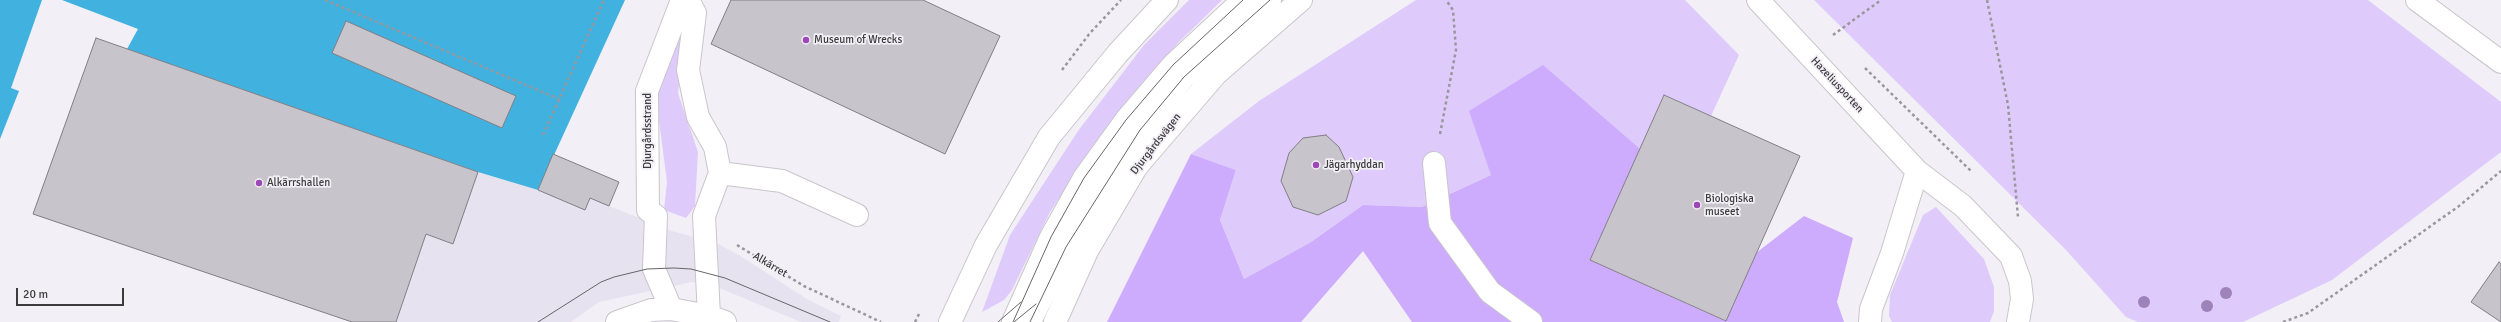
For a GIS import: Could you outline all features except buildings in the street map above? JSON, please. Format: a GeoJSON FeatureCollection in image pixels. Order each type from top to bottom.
{"type":"FeatureCollection","features":[{"type":"Feature","properties":{"kind":"street","name":"Djurgårdsstrand"},"geometry":{"type":"LineString","coordinates":[[671,309],[654,268],[656,216],[648,210],[647,91],[682,0]]}},
{"type":"Feature","properties":{"kind":"street"},"geometry":{"type":"LineString","coordinates":[[625,318],[651,310],[671,309],[717,319],[704,216],[720,173],[715,147],[698,117],[688,70],[695,13],[688,0]]}},
{"type":"Feature","properties":{"kind":"street"},"geometry":{"type":"LineString","coordinates":[[950,322],[986,245],[1049,137],[1118,53],[1167,0]]}},
{"type":"Feature","properties":{"kind":"street"},"geometry":{"type":"LineString","coordinates":[[1013,322],[1051,237],[1089,171],[1126,120],[1173,65],[1243,0]]}},
{"type":"Feature","properties":{"kind":"street","name":"Djurgårdsvägen"},"geometry":{"type":"LineString","coordinates":[[1030,322],[1066,247],[1140,130],[1184,77],[1270,0]]}},
{"type":"Feature","properties":{"kind":"street","name":"Djurgårdsvägen"},"geometry":{"type":"LineString","coordinates":[[1055,322],[1087,251],[1137,166],[1216,74],[1301,0]]}},
{"type":"Feature","properties":{"kind":"street","name":"Hazeliusporten"},"geometry":{"type":"LineString","coordinates":[[1758,0],[1916,171],[1963,206],[2011,256],[2020,281],[2022,299],[2018,322]]}},
{"type":"Feature","properties":{"kind":"street"},"geometry":{"type":"LineString","coordinates":[[2417,0],[2501,62]]}},
{"type":"Feature","properties":{"kind":"street"},"geometry":{"type":"LineString","coordinates":[[1434,164],[1440,223],[1490,292],[1531,322]]}},
{"type":"Feature","properties":{"kind":"street"},"geometry":{"type":"LineString","coordinates":[[1870,322],[1872,309],[1892,253],[1916,171]]}},
{"type":"Feature","properties":{"kind":"street"},"geometry":{"type":"LineString","coordinates":[[720,173],[782,181],[858,215]]}},
{"type":"Feature","properties":{"kind":"path"},"geometry":{"type":"LineString","coordinates":[[325,0],[559,99]]}},
{"type":"Feature","properties":{"kind":"path"},"geometry":{"type":"LineString","coordinates":[[543,135],[604,0]]}},
{"type":"Feature","properties":{"kind":"path"},"geometry":{"type":"LineString","coordinates":[[1434,164],[1456,50],[1453,10],[1446,0]]}},
{"type":"Feature","properties":{"kind":"path"},"geometry":{"type":"LineString","coordinates":[[1833,35],[1880,0]]}},
{"type":"Feature","properties":{"kind":"path"},"geometry":{"type":"LineString","coordinates":[[1988,0],[2008,105],[2018,217],[2012,212]]}},
{"type":"Feature","properties":{"kind":"path"},"geometry":{"type":"LineString","coordinates":[[1828,30],[1838,41]]}},
{"type":"Feature","properties":{"kind":"path"},"geometry":{"type":"LineString","coordinates":[[1861,63],[1973,173]]}},
{"type":"Feature","properties":{"kind":"path"},"geometry":{"type":"LineString","coordinates":[[2283,322],[2308,313],[2459,206],[2501,171]]}},
{"type":"Feature","properties":{"kind":"path","name":"Alkärret"},"geometry":{"type":"LineString","coordinates":[[734,243],[804,286],[881,322]]}},
{"type":"Feature","properties":{"kind":"shaded area"},"geometry":{"type":"Polygon","coordinates":[[[1189,0],[1222,0],[1177,44],[1101,135],[1050,212],[1012,290],[1004,300],[982,312],[1010,235],[1078,131],[1144,45],[1189,0]]]}},
{"type":"Feature","properties":{"kind":"shaded area"},"geometry":{"type":"Polygon","coordinates":[[[1416,0],[1685,0],[1739,55],[1711,116],[1664,95],[1640,149],[1491,175],[1422,207],[1363,205],[1311,242],[1244,279],[1220,220],[1236,170],[1191,154],[1259,101],[1416,0]]]}},
{"type":"Feature","properties":{"kind":"shaded area"},"geometry":{"type":"Polygon","coordinates":[[[1814,0],[2368,0],[2501,102],[2501,152],[2332,280],[2243,322],[2138,322],[2126,317],[2066,250],[1814,0]]]}},
{"type":"Feature","properties":{"kind":"shaded area"},"geometry":{"type":"Polygon","coordinates":[[[678,23],[686,26],[678,93],[698,152],[695,206],[686,218],[664,210],[667,182],[655,90],[678,23]]]}},
{"type":"Feature","properties":{"kind":"shaded area","name":"Alkärrshallen"},"geometry":{"type":"Polygon","coordinates":[[[96,38],[478,172],[538,190],[553,154],[619,182],[609,206],[672,231],[718,244],[739,255],[807,299],[841,316],[839,322],[801,322],[712,285],[692,282],[599,302],[571,322],[352,322],[33,214],[96,38]]]}},
{"type":"Feature","properties":{"kind":"shaded area"},"geometry":{"type":"Polygon","coordinates":[[[1543,65],[1640,149],[1590,260],[1725,321],[1756,253],[1804,216],[1853,238],[1837,302],[1844,322],[1412,322],[1363,251],[1301,322],[1107,322],[1191,154],[1236,170],[1220,220],[1244,279],[1311,242],[1363,205],[1422,207],[1491,175],[1469,111],[1543,65]]]}},
{"type":"Feature","properties":{"kind":"shaded area"},"geometry":{"type":"Polygon","coordinates":[[[1936,207],[1984,259],[1994,287],[1994,311],[1990,322],[1892,322],[1889,316],[1890,295],[1923,215],[1936,207]]]}},
{"type":"Feature","properties":{"kind":"water"},"geometry":{"type":"Polygon","coordinates":[[[0,0],[42,0],[11,88],[19,91],[0,139],[0,0]]]}},
{"type":"Feature","properties":{"kind":"water"},"geometry":{"type":"Polygon","coordinates":[[[62,0],[625,0],[538,190],[478,172],[127,49],[138,29],[62,0]]]}},
{"type":"Feature","properties":{"kind":"tram line"},"geometry":{"type":"LineString","coordinates":[[1013,322],[1051,237],[1084,178],[1126,120],[1173,65],[1243,0]]}},
{"type":"Feature","properties":{"kind":"tram line"},"geometry":{"type":"LineString","coordinates":[[1030,322],[1066,247],[1140,130],[1184,77],[1270,0]]}},
{"type":"Feature","properties":{"kind":"tram line"},"geometry":{"type":"LineString","coordinates":[[538,322],[601,282],[614,277],[647,269],[674,268],[691,269],[725,278],[830,322]]}},
{"type":"Feature","properties":{"kind":"tram line"},"geometry":{"type":"LineString","coordinates":[[998,322],[1021,302]]}},
{"type":"Feature","properties":{"kind":"tram line"},"geometry":{"type":"LineString","coordinates":[[1014,322],[1036,304]]}},
{"type":"Feature","properties":{"kind":"place","name":"Museum of Wrecks"},"geometry":{"type":"Point","coordinates":[806,40]}},
{"type":"Feature","properties":{"kind":"place","name":"Jägarhyddan"},"geometry":{"type":"Point","coordinates":[1316,165]}},
{"type":"Feature","properties":{"kind":"place","name":"Alkärrshallen"},"geometry":{"type":"Point","coordinates":[259,183]}},
{"type":"Feature","properties":{"kind":"place","name":"Biologiska museet"},"geometry":{"type":"Point","coordinates":[1697,205]}}]}
